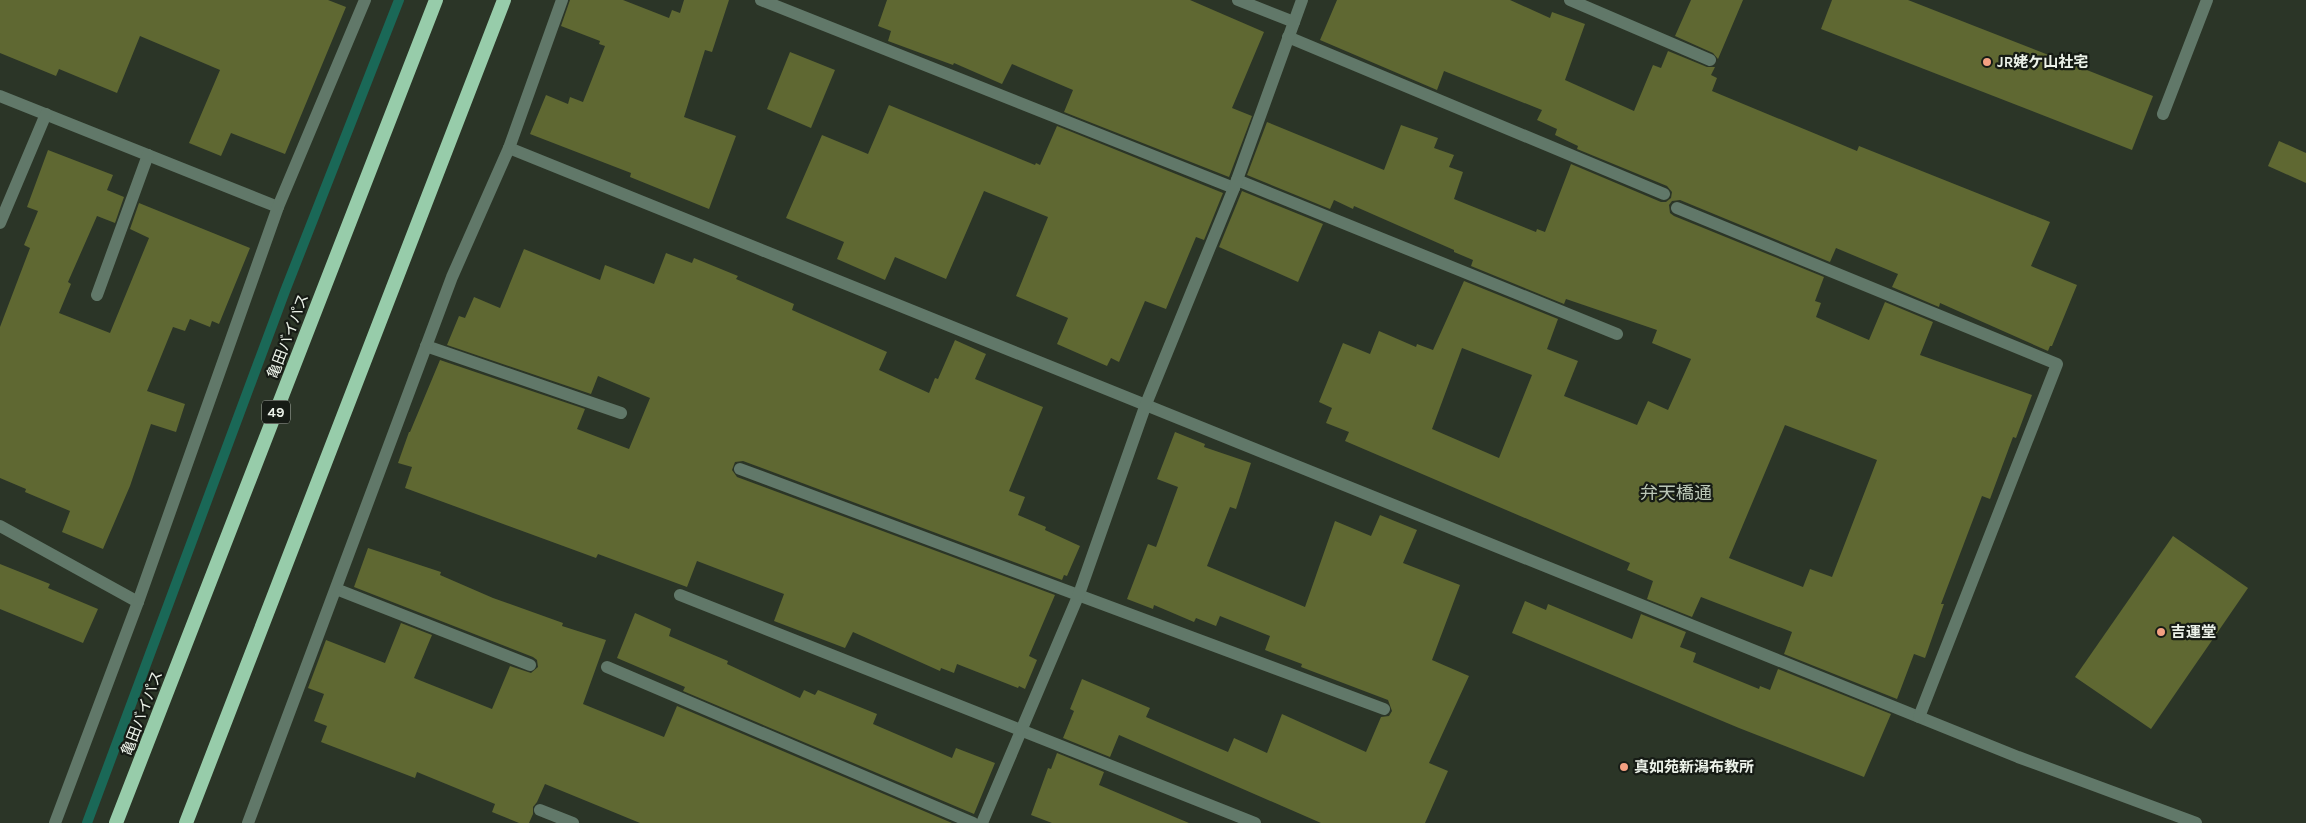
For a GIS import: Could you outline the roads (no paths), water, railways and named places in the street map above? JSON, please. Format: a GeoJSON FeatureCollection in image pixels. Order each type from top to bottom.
{"type":"FeatureCollection","features":[{"type":"Feature","properties":{"kind":"highway","name":"亀田バイパス"},"geometry":{"type":"LineString","coordinates":[[116,823],[436,0]]}},
{"type":"Feature","properties":{"kind":"highway"},"geometry":{"type":"LineString","coordinates":[[186,823],[504,0]]}},
{"type":"Feature","properties":{"kind":"street"},"geometry":{"type":"LineString","coordinates":[[55,823],[138,602],[278,207],[365,0]]}},
{"type":"Feature","properties":{"kind":"street"},"geometry":{"type":"LineString","coordinates":[[248,823],[452,277],[509,148],[562,0]]}},
{"type":"Feature","properties":{"kind":"street"},"geometry":{"type":"LineString","coordinates":[[761,0],[1617,334]]}},
{"type":"Feature","properties":{"kind":"street"},"geometry":{"type":"LineString","coordinates":[[1238,0],[1294,22]]}},
{"type":"Feature","properties":{"kind":"street"},"geometry":{"type":"LineString","coordinates":[[982,823],[1079,594],[1146,404],[1235,184],[1302,0]]}},
{"type":"Feature","properties":{"kind":"street"},"geometry":{"type":"LineString","coordinates":[[1570,0],[1710,60]]}},
{"type":"Feature","properties":{"kind":"street"},"geometry":{"type":"LineString","coordinates":[[2163,114],[2207,0]]}},
{"type":"Feature","properties":{"kind":"street"},"geometry":{"type":"LineString","coordinates":[[1288,37],[1664,194]]}},
{"type":"Feature","properties":{"kind":"street"},"geometry":{"type":"LineString","coordinates":[[0,96],[278,207]]}},
{"type":"Feature","properties":{"kind":"street"},"geometry":{"type":"LineString","coordinates":[[0,224],[46,114]]}},
{"type":"Feature","properties":{"kind":"street"},"geometry":{"type":"LineString","coordinates":[[509,148],[2018,757],[2196,823]]}},
{"type":"Feature","properties":{"kind":"street"},"geometry":{"type":"LineString","coordinates":[[97,295],[148,155]]}},
{"type":"Feature","properties":{"kind":"street"},"geometry":{"type":"LineString","coordinates":[[1677,208],[2057,364],[1919,717]]}},
{"type":"Feature","properties":{"kind":"street"},"geometry":{"type":"LineString","coordinates":[[426,346],[621,413]]}},
{"type":"Feature","properties":{"kind":"street"},"geometry":{"type":"LineString","coordinates":[[740,469],[1384,709]]}},
{"type":"Feature","properties":{"kind":"street"},"geometry":{"type":"LineString","coordinates":[[0,526],[138,602]]}},
{"type":"Feature","properties":{"kind":"street"},"geometry":{"type":"LineString","coordinates":[[336,589],[530,666]]}},
{"type":"Feature","properties":{"kind":"street"},"geometry":{"type":"LineString","coordinates":[[680,596],[1022,729],[1255,823]]}},
{"type":"Feature","properties":{"kind":"street"},"geometry":{"type":"LineString","coordinates":[[607,667],[973,823]]}},
{"type":"Feature","properties":{"kind":"street"},"geometry":{"type":"LineString","coordinates":[[540,810],[573,823]]}},
{"type":"Feature","properties":{"kind":"waterway"},"geometry":{"type":"LineString","coordinates":[[87,823],[285,291],[399,0]]}},
{"type":"Feature","properties":{"kind":"place","name":"JR姥ケ山社宅"},"geometry":{"type":"Point","coordinates":[1987,62]}},
{"type":"Feature","properties":{"kind":"place","name":"吉運堂"},"geometry":{"type":"Point","coordinates":[2161,632]}},
{"type":"Feature","properties":{"kind":"place","name":"真如苑新潟布教所"},"geometry":{"type":"Point","coordinates":[1624,767]}},
{"type":"Feature","properties":{"kind":"district","name":"弁天橋通"},"geometry":{"type":"Point","coordinates":[1676,493]}}]}
